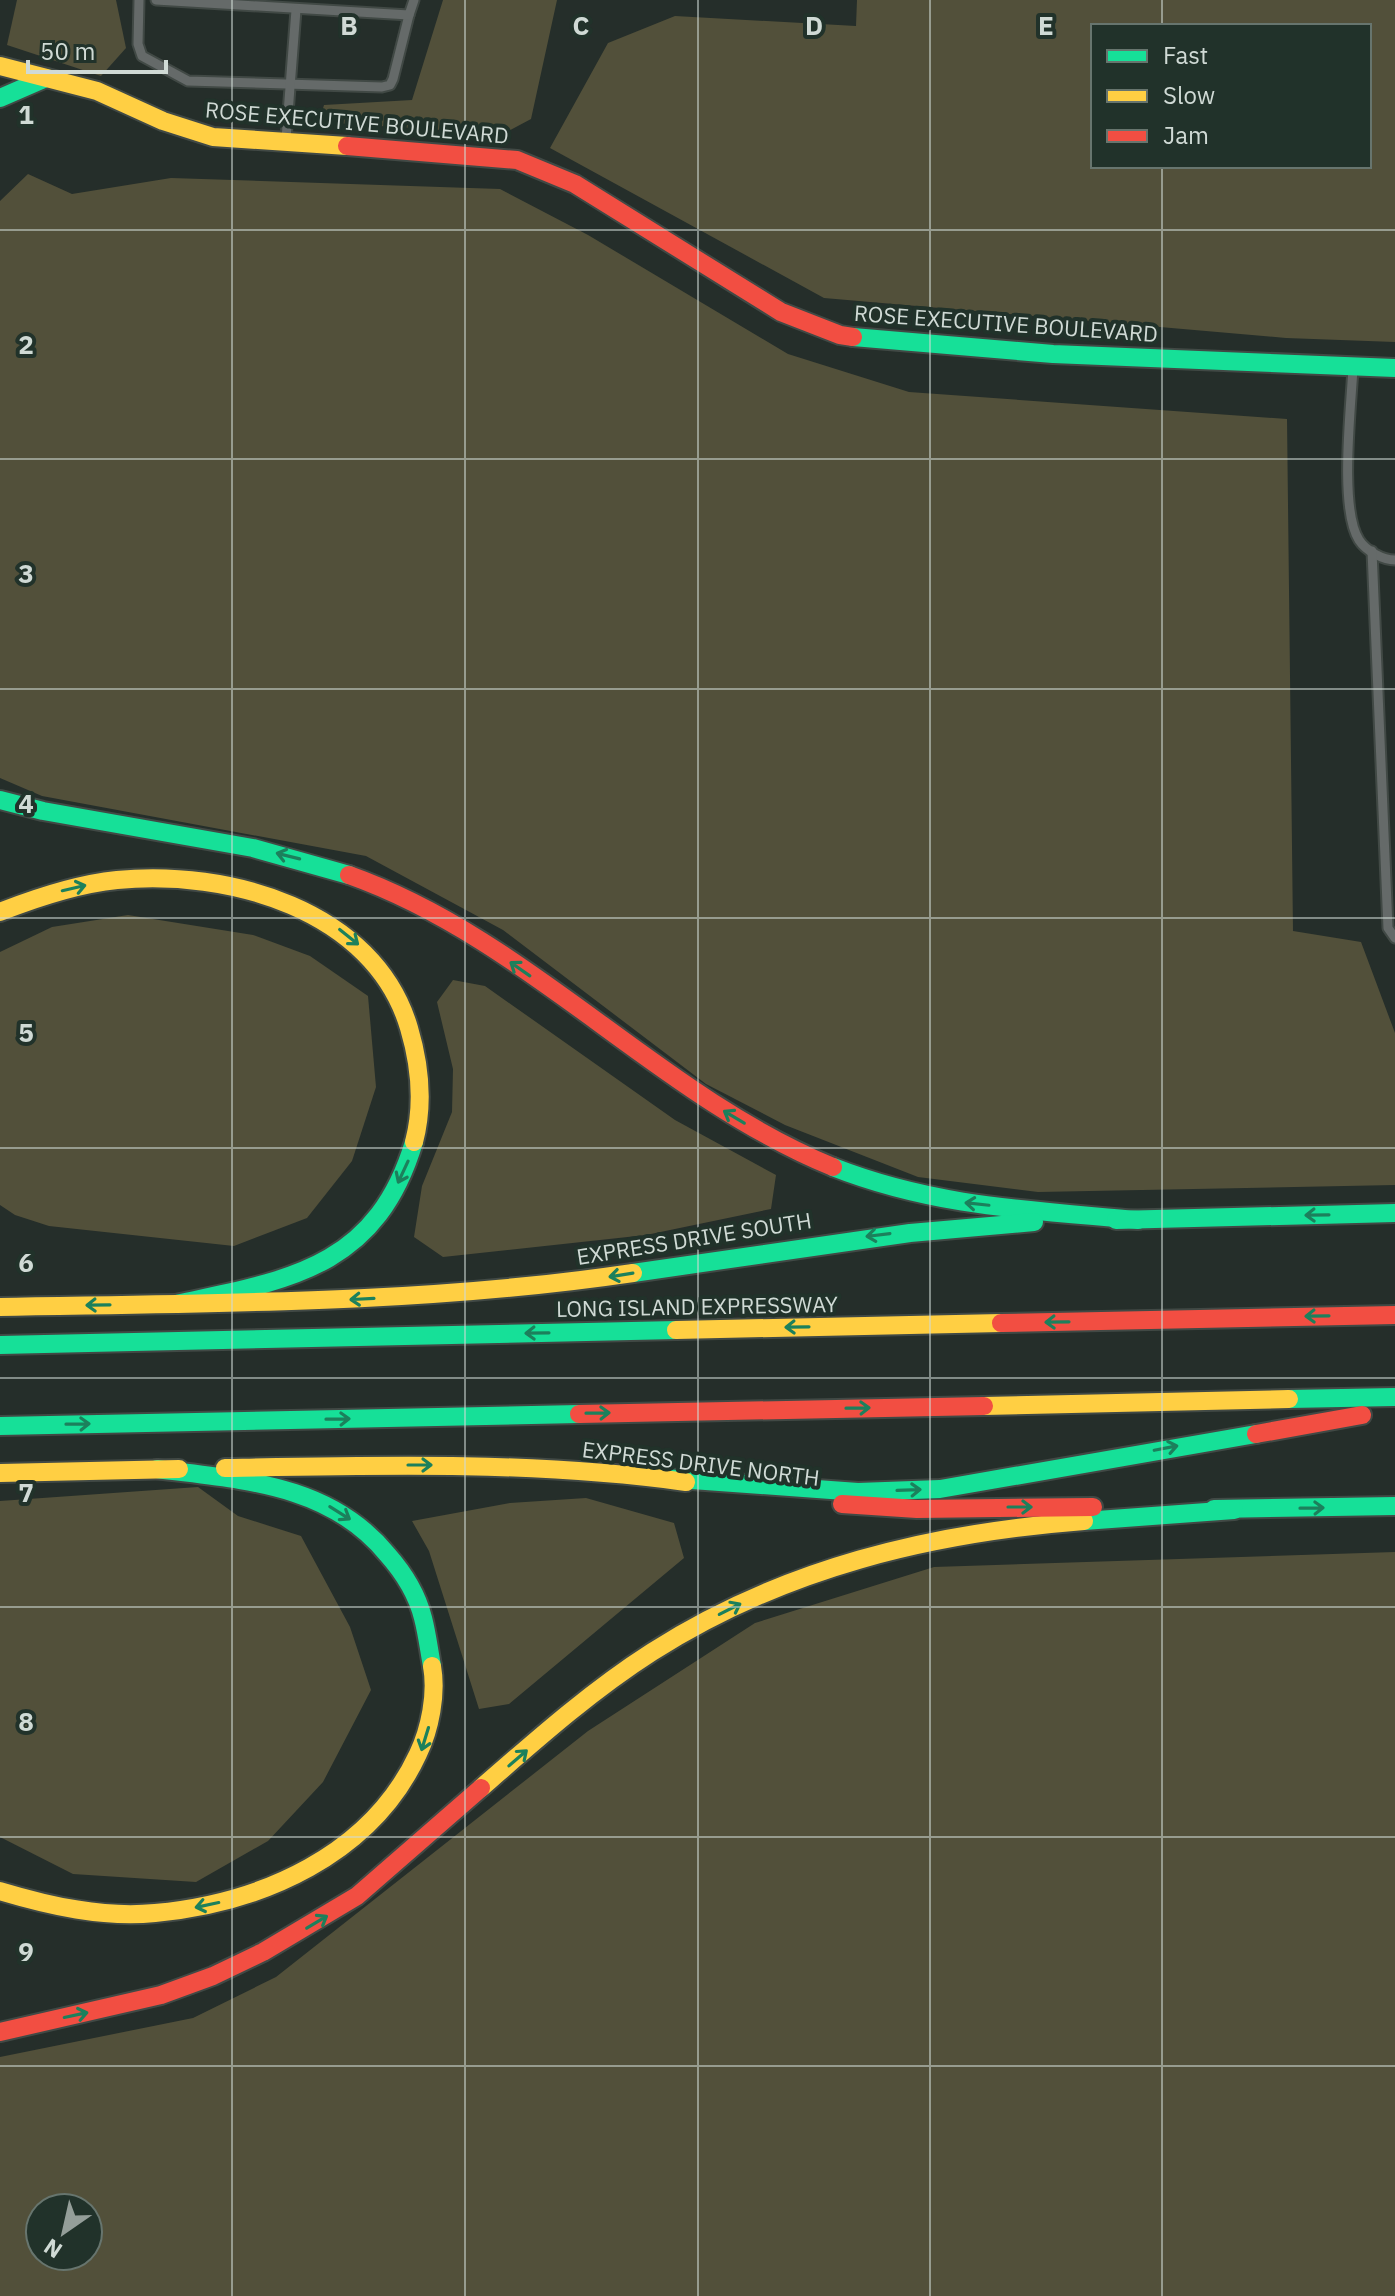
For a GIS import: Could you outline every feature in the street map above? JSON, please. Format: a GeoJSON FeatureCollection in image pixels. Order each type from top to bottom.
{"type":"FeatureCollection","features":[{"type":"Feature","properties":{"kind":"main road","name":"ROSE EXECUTIVE BOULEVARD"},"geometry":{"type":"LineString","coordinates":[[0,66],[97,91],[163,121],[213,137],[517,160],[575,184],[781,312],[840,335],[1053,354],[1395,368]]}},
{"type":"Feature","properties":{"kind":"main road"},"geometry":{"type":"LineString","coordinates":[[0,98],[46,78]]}},
{"type":"Feature","properties":{"kind":"main road"},"geometry":{"type":"LineString","coordinates":[[0,800],[39,811],[268,851],[327,866],[384,889],[438,916],[492,950],[728,1114],[834,1167],[895,1188],[948,1201],[1138,1220]]}},
{"type":"Feature","properties":{"kind":"main road"},"geometry":{"type":"LineString","coordinates":[[0,912],[55,892],[134,879],[189,880],[243,889],[292,904],[343,933],[369,956],[403,1007],[416,1044],[421,1098],[414,1147],[405,1170],[382,1209],[350,1243],[309,1270],[286,1279],[176,1304]]}},
{"type":"Feature","properties":{"kind":"main road","name":"EXPRESS DRIVE SOUTH"},"geometry":{"type":"LineString","coordinates":[[0,1307],[313,1301],[478,1292],[597,1278],[903,1232],[1023,1222],[1395,1213]]}},
{"type":"Feature","properties":{"kind":"main road","name":"LONG ISLAND EXPRESSWAY"},"geometry":{"type":"LineString","coordinates":[[0,1345],[1395,1315]]}},
{"type":"Feature","properties":{"kind":"main road"},"geometry":{"type":"LineString","coordinates":[[0,1426],[1395,1397]]}},
{"type":"Feature","properties":{"kind":"main road"},"geometry":{"type":"LineString","coordinates":[[664,1478],[858,1492],[940,1489],[1291,1425],[1395,1410]]}},
{"type":"Feature","properties":{"kind":"main road","name":"EXPRESS DRIVE NORTH"},"geometry":{"type":"LineString","coordinates":[[0,1473],[451,1465],[664,1478],[868,1507],[1234,1510],[1395,1506]]}},
{"type":"Feature","properties":{"kind":"main road"},"geometry":{"type":"LineString","coordinates":[[0,1891],[74,1909],[127,1913],[180,1910],[232,1899],[285,1881],[350,1843],[396,1798],[418,1761],[430,1722],[432,1651],[412,1589],[387,1552],[372,1536],[336,1509],[295,1491],[157,1469]]}},
{"type":"Feature","properties":{"kind":"main road"},"geometry":{"type":"LineString","coordinates":[[0,2032],[114,2007],[174,1990],[235,1966],[311,1926],[357,1896],[619,1674],[688,1631],[775,1588],[857,1558],[969,1534],[1234,1510]]}},
{"type":"Feature","properties":{"kind":"lane"},"geometry":{"type":"LineString","coordinates":[[139,0],[138,44],[142,56],[188,81],[382,87],[390,85],[393,79],[414,0]]}},
{"type":"Feature","properties":{"kind":"lane"},"geometry":{"type":"LineString","coordinates":[[156,0],[409,15]]}},
{"type":"Feature","properties":{"kind":"lane"},"geometry":{"type":"LineString","coordinates":[[285,143],[296,10]]}},
{"type":"Feature","properties":{"kind":"lane"},"geometry":{"type":"LineString","coordinates":[[1353,366],[1347,498],[1359,540],[1384,560],[1395,560]]}},
{"type":"Feature","properties":{"kind":"lane"},"geometry":{"type":"LineString","coordinates":[[1372,551],[1388,928],[1395,938]]}},
{"type":"Feature","properties":{"kind":"shaded area"},"geometry":{"type":"Polygon","coordinates":[[[17,0],[116,0],[126,48],[101,76],[7,45],[17,0]]]}},
{"type":"Feature","properties":{"kind":"shaded area"},"geometry":{"type":"Polygon","coordinates":[[[443,0],[557,0],[531,119],[503,134],[319,122],[324,105],[412,100],[443,0]]]}},
{"type":"Feature","properties":{"kind":"shaded area"},"geometry":{"type":"Polygon","coordinates":[[[857,0],[1395,0],[1395,342],[1286,338],[824,298],[550,148],[608,43],[675,16],[856,26],[857,0]]]}},
{"type":"Feature","properties":{"kind":"shaded area"},"geometry":{"type":"Polygon","coordinates":[[[28,174],[72,194],[171,178],[500,189],[588,235],[788,354],[909,392],[1287,419],[1293,931],[1361,942],[1395,1033],[1395,1185],[1038,1192],[918,1177],[785,1125],[706,1084],[503,930],[366,856],[42,796],[0,778],[0,201],[28,174]]]}},
{"type":"Feature","properties":{"kind":"shaded area"},"geometry":{"type":"Polygon","coordinates":[[[128,915],[253,935],[310,956],[368,996],[376,1087],[352,1161],[307,1218],[234,1246],[49,1226],[15,1215],[0,1205],[0,952],[52,927],[128,915]]]}},
{"type":"Feature","properties":{"kind":"shaded area"},"geometry":{"type":"Polygon","coordinates":[[[453,980],[485,986],[675,1120],[776,1175],[771,1209],[646,1235],[443,1257],[414,1237],[422,1186],[452,1112],[453,1069],[437,1002],[453,980]]]}},
{"type":"Feature","properties":{"kind":"shaded area"},"geometry":{"type":"Polygon","coordinates":[[[198,1487],[238,1516],[301,1536],[350,1627],[371,1690],[323,1782],[268,1841],[196,1882],[73,1874],[0,1837],[0,1501],[198,1487]]]}},
{"type":"Feature","properties":{"kind":"shaded area"},"geometry":{"type":"Polygon","coordinates":[[[586,1498],[674,1523],[684,1558],[509,1704],[479,1709],[429,1551],[412,1521],[510,1503],[586,1498]]]}},
{"type":"Feature","properties":{"kind":"shaded area"},"geometry":{"type":"Polygon","coordinates":[[[1395,1552],[1395,2296],[0,2296],[0,2057],[193,2018],[276,1977],[588,1731],[755,1623],[934,1567],[1395,1552]]]}},
{"type":"Feature","properties":{"kind":"traffic: fast"},"geometry":{"type":"LineString","coordinates":[[0,98],[46,78]]}},
{"type":"Feature","properties":{"kind":"traffic: fast"},"geometry":{"type":"LineString","coordinates":[[853,337],[1053,354],[1395,368]]}},
{"type":"Feature","properties":{"kind":"traffic: fast"},"geometry":{"type":"LineString","coordinates":[[0,800],[43,811],[253,848],[349,875]]}},
{"type":"Feature","properties":{"kind":"traffic: fast"},"geometry":{"type":"LineString","coordinates":[[176,1304],[291,1275],[323,1261],[352,1242],[377,1217],[397,1184],[414,1142]]}},
{"type":"Feature","properties":{"kind":"traffic: fast"},"geometry":{"type":"LineString","coordinates":[[833,1167],[908,1191],[946,1199],[1138,1220]]}},
{"type":"Feature","properties":{"kind":"traffic: fast"},"geometry":{"type":"LineString","coordinates":[[1116,1220],[1395,1213]]}},
{"type":"Feature","properties":{"kind":"traffic: fast"},"geometry":{"type":"LineString","coordinates":[[633,1273],[910,1233],[1034,1222]]}},
{"type":"Feature","properties":{"kind":"traffic: fast"},"geometry":{"type":"LineString","coordinates":[[0,1345],[676,1330]]}},
{"type":"Feature","properties":{"kind":"traffic: fast"},"geometry":{"type":"LineString","coordinates":[[1289,1399],[1395,1397]]}},
{"type":"Feature","properties":{"kind":"traffic: fast"},"geometry":{"type":"LineString","coordinates":[[0,1426],[579,1414]]}},
{"type":"Feature","properties":{"kind":"traffic: fast"},"geometry":{"type":"LineString","coordinates":[[664,1478],[858,1492],[940,1489],[1256,1434]]}},
{"type":"Feature","properties":{"kind":"traffic: fast"},"geometry":{"type":"LineString","coordinates":[[157,1469],[281,1489],[338,1512],[364,1530],[393,1561],[413,1592],[423,1618],[432,1666]]}},
{"type":"Feature","properties":{"kind":"traffic: fast"},"geometry":{"type":"LineString","coordinates":[[1214,1509],[1395,1506]]}},
{"type":"Feature","properties":{"kind":"traffic: fast"},"geometry":{"type":"LineString","coordinates":[[1084,1521],[1234,1510]]}},
{"type":"Feature","properties":{"kind":"traffic: slow"},"geometry":{"type":"LineString","coordinates":[[0,66],[97,91],[163,121],[213,137],[347,146]]}},
{"type":"Feature","properties":{"kind":"traffic: slow"},"geometry":{"type":"LineString","coordinates":[[0,912],[43,896],[87,885],[160,878],[204,882],[249,891],[291,905],[330,926],[364,953],[391,987],[409,1028],[419,1085],[419,1113],[414,1142]]}},
{"type":"Feature","properties":{"kind":"traffic: slow"},"geometry":{"type":"LineString","coordinates":[[0,1307],[238,1303],[396,1296],[475,1291],[633,1273]]}},
{"type":"Feature","properties":{"kind":"traffic: slow"},"geometry":{"type":"LineString","coordinates":[[676,1330],[1001,1323]]}},
{"type":"Feature","properties":{"kind":"traffic: slow"},"geometry":{"type":"LineString","coordinates":[[984,1406],[1289,1399]]}},
{"type":"Feature","properties":{"kind":"traffic: slow"},"geometry":{"type":"LineString","coordinates":[[225,1468],[514,1468],[686,1482]]}},
{"type":"Feature","properties":{"kind":"traffic: slow"},"geometry":{"type":"LineString","coordinates":[[0,1473],[179,1469]]}},
{"type":"Feature","properties":{"kind":"traffic: slow"},"geometry":{"type":"LineString","coordinates":[[481,1788],[564,1717],[629,1667],[702,1623],[754,1598],[806,1577],[914,1546],[970,1535],[1084,1521]]}},
{"type":"Feature","properties":{"kind":"traffic: slow"},"geometry":{"type":"LineString","coordinates":[[0,1891],[77,1910],[116,1914],[155,1913],[235,1898],[309,1868],[342,1846],[372,1820],[398,1789],[426,1734],[433,1700],[432,1666]]}},
{"type":"Feature","properties":{"kind":"traffic: jam"},"geometry":{"type":"LineString","coordinates":[[347,146],[517,160],[575,184],[781,312],[853,337]]}},
{"type":"Feature","properties":{"kind":"traffic: jam"},"geometry":{"type":"LineString","coordinates":[[349,875],[414,903],[476,938],[708,1100],[769,1136],[833,1167]]}},
{"type":"Feature","properties":{"kind":"traffic: jam"},"geometry":{"type":"LineString","coordinates":[[1001,1323],[1395,1315]]}},
{"type":"Feature","properties":{"kind":"traffic: jam"},"geometry":{"type":"LineString","coordinates":[[579,1414],[984,1406]]}},
{"type":"Feature","properties":{"kind":"traffic: jam"},"geometry":{"type":"LineString","coordinates":[[1256,1434],[1362,1415]]}},
{"type":"Feature","properties":{"kind":"traffic: jam"},"geometry":{"type":"LineString","coordinates":[[842,1504],[917,1509],[1093,1507]]}},
{"type":"Feature","properties":{"kind":"traffic: jam"},"geometry":{"type":"LineString","coordinates":[[0,2032],[161,1995],[213,1976],[263,1952],[357,1896],[481,1788]]}}]}
